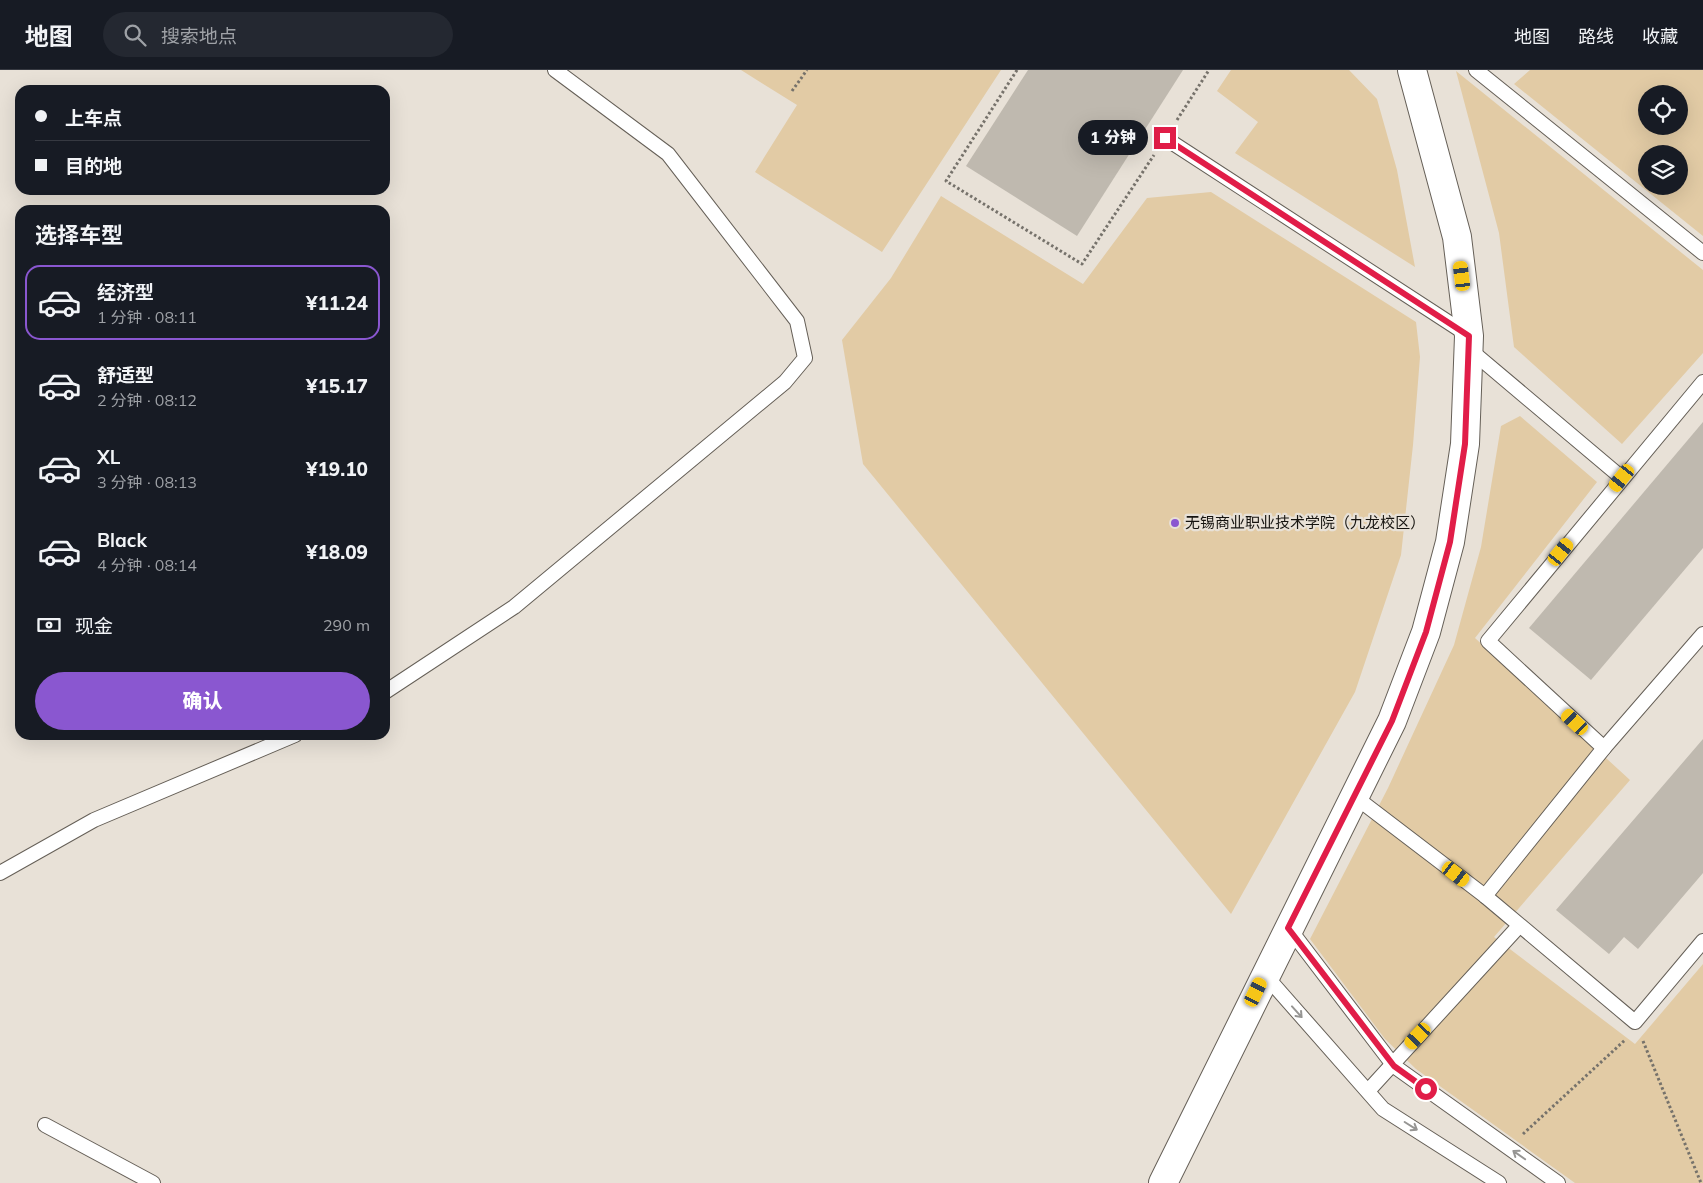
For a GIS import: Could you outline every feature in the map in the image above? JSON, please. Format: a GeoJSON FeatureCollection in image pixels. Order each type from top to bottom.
{"type":"FeatureCollection","features":[{"type":"Feature","properties":{"kind":"street"},"geometry":{"type":"LineString","coordinates":[[1163,1183],[1392,721],[1426,632],[1450,542],[1465,444],[1469,342],[1457,237],[1412,70]]}},
{"type":"Feature","properties":{"kind":"lane"},"geometry":{"type":"LineString","coordinates":[[390,689],[514,607],[786,382],[805,358],[797,321],[668,154],[556,70]]}},
{"type":"Feature","properties":{"kind":"lane"},"geometry":{"type":"LineString","coordinates":[[1476,70],[1494,74],[1703,253]]}},
{"type":"Feature","properties":{"kind":"lane"},"geometry":{"type":"LineString","coordinates":[[1165,138],[1469,342],[1622,478]]}},
{"type":"Feature","properties":{"kind":"lane"},"geometry":{"type":"LineString","coordinates":[[1604,748],[1488,641],[1703,382]]}},
{"type":"Feature","properties":{"kind":"lane"},"geometry":{"type":"LineString","coordinates":[[1484,896],[1604,748],[1703,634]]}},
{"type":"Feature","properties":{"kind":"lane"},"geometry":{"type":"LineString","coordinates":[[0,873],[94,820],[283,740]]}},
{"type":"Feature","properties":{"kind":"lane"},"geometry":{"type":"LineString","coordinates":[[1354,796],[1484,896],[1635,1022],[1703,941]]}},
{"type":"Feature","properties":{"kind":"lane"},"geometry":{"type":"LineString","coordinates":[[1368,1091],[1519,926]]}},
{"type":"Feature","properties":{"kind":"lane"},"geometry":{"type":"LineString","coordinates":[[1288,928],[1394,1066],[1558,1183]]}},
{"type":"Feature","properties":{"kind":"lane"},"geometry":{"type":"LineString","coordinates":[[1265,975],[1383,1109],[1499,1183]]}},
{"type":"Feature","properties":{"kind":"lane"},"geometry":{"type":"LineString","coordinates":[[45,1125],[153,1183]]}},
{"type":"Feature","properties":{"kind":"path"},"geometry":{"type":"LineString","coordinates":[[792,91],[807,70]]}},
{"type":"Feature","properties":{"kind":"path"},"geometry":{"type":"LineString","coordinates":[[1017,70],[946,181],[1082,264],[1209,70]]}},
{"type":"Feature","properties":{"kind":"path"},"geometry":{"type":"LineString","coordinates":[[1508,1148],[1624,1042],[1635,1022]]}},
{"type":"Feature","properties":{"kind":"path"},"geometry":{"type":"LineString","coordinates":[[1635,1022],[1701,1183]]}},
{"type":"Feature","properties":{"kind":"shaded area"},"geometry":{"type":"Polygon","coordinates":[[[741,70],[1001,70],[882,252],[755,172],[797,105],[741,70]]]}},
{"type":"Feature","properties":{"kind":"shaded area"},"geometry":{"type":"Polygon","coordinates":[[[1231,70],[1349,70],[1377,99],[1397,170],[1415,267],[1235,153],[1258,122],[1217,91],[1231,70]]]}},
{"type":"Feature","properties":{"kind":"shaded area"},"geometry":{"type":"Polygon","coordinates":[[[1530,70],[1703,70],[1703,236],[1652,195],[1688,195],[1688,145],[1638,145],[1638,184],[1514,84],[1530,70]]]}},
{"type":"Feature","properties":{"kind":"shaded area"},"geometry":{"type":"Polygon","coordinates":[[[1456,71],[1703,270],[1703,353],[1622,444],[1514,347],[1499,233],[1456,71]]]}},
{"type":"Feature","properties":{"kind":"shaded area"},"geometry":{"type":"Polygon","coordinates":[[[1211,192],[1416,322],[1420,357],[1401,555],[1355,692],[1231,914],[863,464],[842,340],[891,278],[941,196],[1083,284],[1147,198],[1211,192]]]}},
{"type":"Feature","properties":{"kind":"shaded area"},"geometry":{"type":"Polygon","coordinates":[[[1520,416],[1597,482],[1475,638],[1630,780],[1494,937],[1635,1044],[1703,964],[1703,1183],[1575,1183],[1416,1069],[1385,1039],[1310,939],[1388,788],[1454,645],[1481,547],[1501,426],[1520,416]]]}},
{"type":"Feature","properties":{"kind":"building"},"geometry":{"type":"Polygon","coordinates":[[[1028,70],[1183,70],[1077,236],[966,166],[1028,70]]]}},
{"type":"Feature","properties":{"kind":"building"},"geometry":{"type":"Polygon","coordinates":[[[1703,422],[1703,548],[1591,680],[1529,628],[1703,422]]]}},
{"type":"Feature","properties":{"kind":"building"},"geometry":{"type":"Polygon","coordinates":[[[1703,739],[1703,873],[1638,949],[1624,937],[1609,954],[1556,910],[1703,739]]]}},
{"type":"Feature","properties":{"kind":"place","name":"无锡商业职业技术学院（九龙校区）"},"geometry":{"type":"Point","coordinates":[1175,523]}},
{"type":"Feature","properties":{"kind":"route"},"geometry":{"type":"LineString","coordinates":[[1165,138],[1469,336],[1465,444],[1450,542],[1426,632],[1392,721],[1288,928],[1394,1066],[1426,1089]]}}]}
